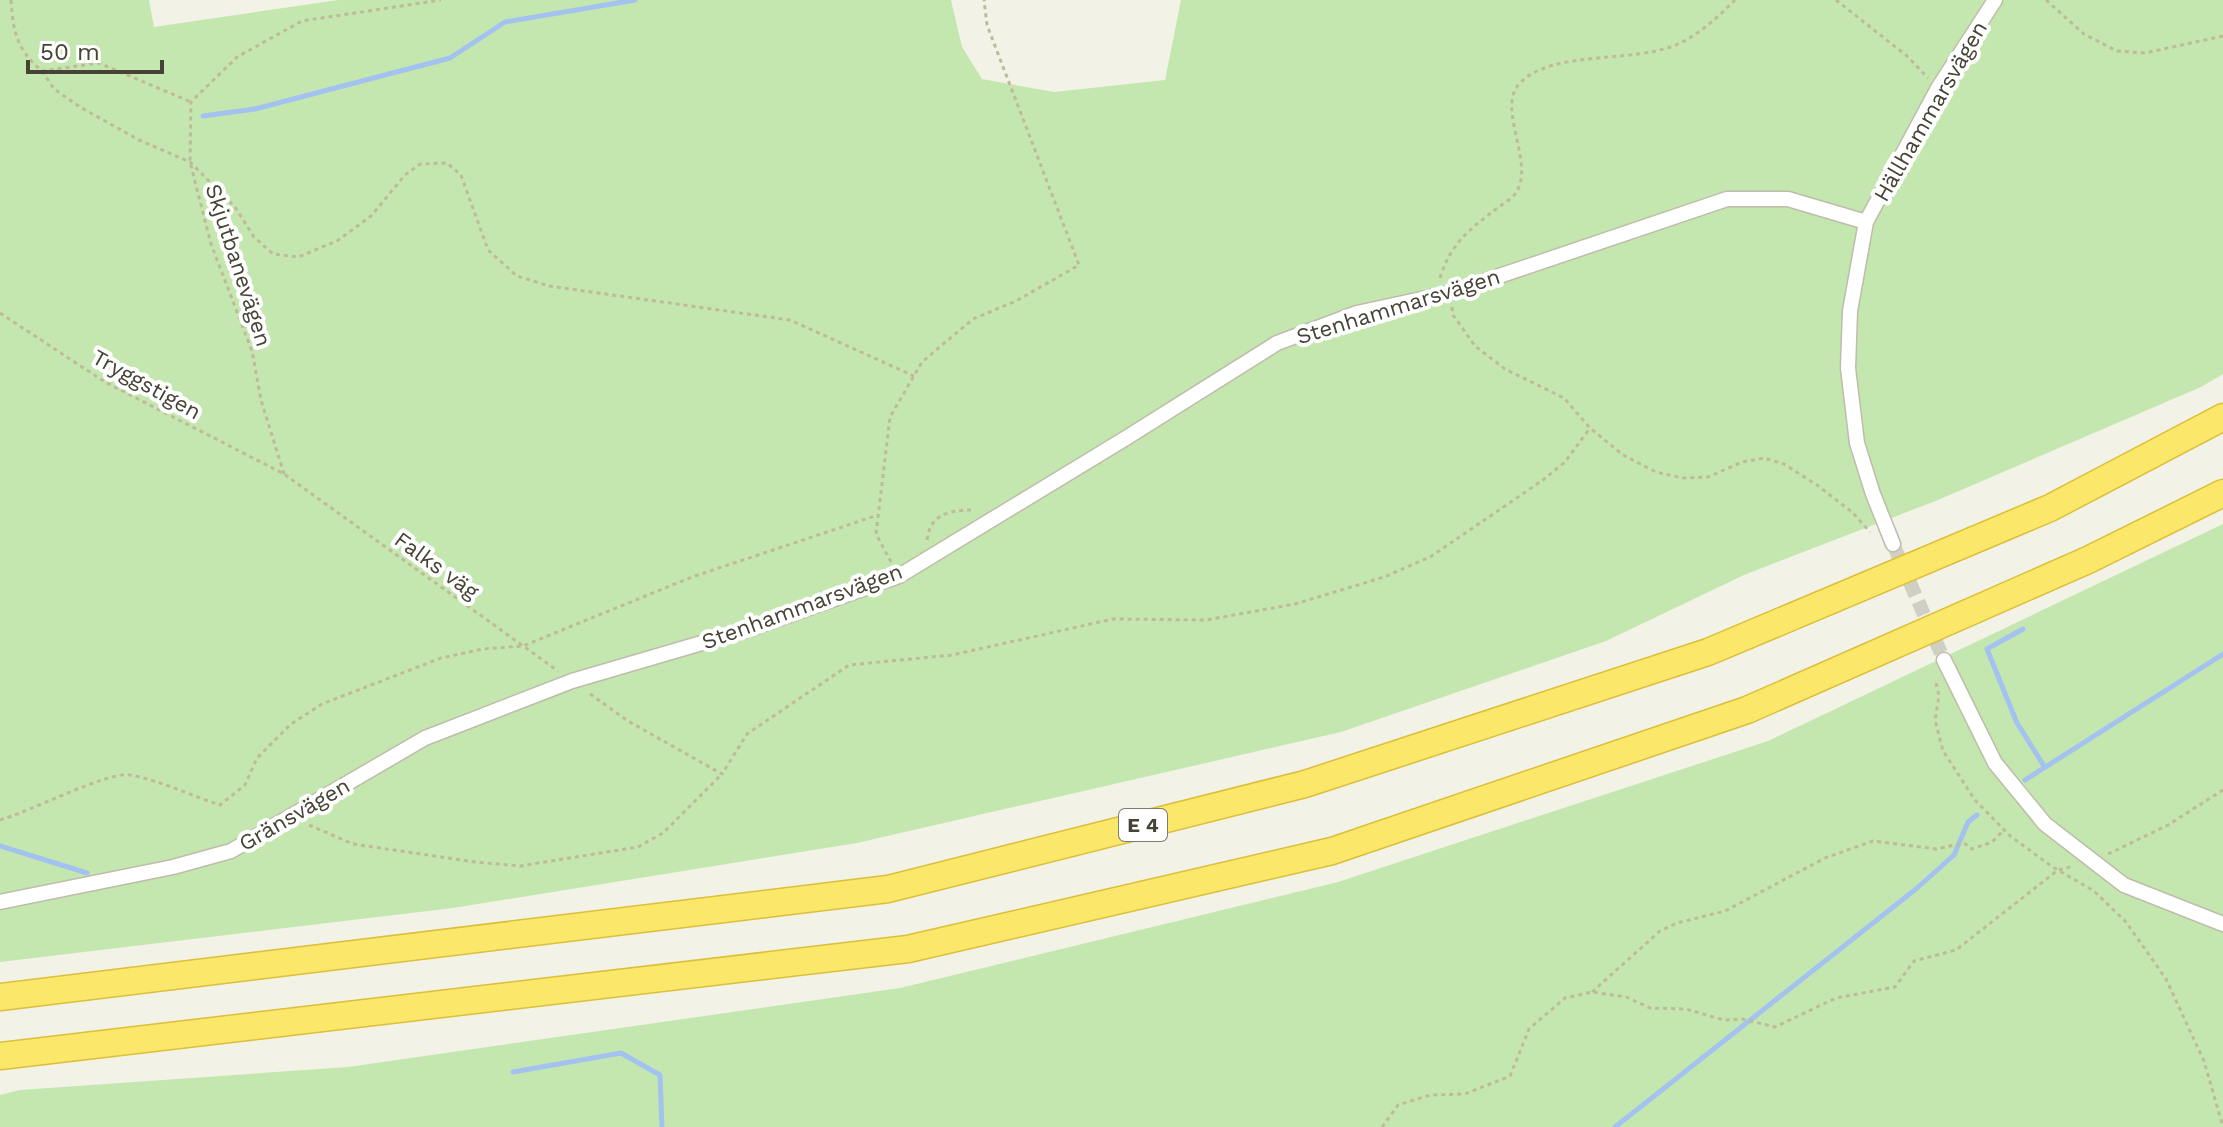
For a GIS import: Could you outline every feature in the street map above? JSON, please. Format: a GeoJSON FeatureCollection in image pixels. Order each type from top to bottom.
{"type":"FeatureCollection","features":[{"type":"Feature","properties":{"kind":"highway","name":"E 4"},"geometry":{"type":"LineString","coordinates":[[0,997],[888,889],[1305,784],[1708,652],[2050,508],[2223,417]]}},
{"type":"Feature","properties":{"kind":"highway"},"geometry":{"type":"LineString","coordinates":[[0,1056],[908,949],[1332,851],[1747,710],[2088,560],[2223,493]]}},
{"type":"Feature","properties":{"kind":"street","name":"Hällhammarsvägen"},"geometry":{"type":"LineString","coordinates":[[1866,222],[1938,88],[1995,0]]}},
{"type":"Feature","properties":{"kind":"street","name":"Stenhammarsvägen"},"geometry":{"type":"LineString","coordinates":[[572,681],[753,628],[899,576],[1277,343],[1357,313],[1449,293],[1727,199],[1788,199],[1866,222]]}},
{"type":"Feature","properties":{"kind":"street"},"geometry":{"type":"LineString","coordinates":[[1866,222],[1850,311],[1848,368],[1857,443],[1893,544]]}},
{"type":"Feature","properties":{"kind":"street"},"geometry":{"type":"LineString","coordinates":[[1944,660],[1995,763],[2045,824],[2124,885],[2223,924]]}},
{"type":"Feature","properties":{"kind":"street","name":"Gränsvägen"},"geometry":{"type":"LineString","coordinates":[[0,902],[173,867],[231,851],[425,738],[572,681]]}},
{"type":"Feature","properties":{"kind":"path"},"geometry":{"type":"LineString","coordinates":[[11,0],[18,45],[54,89],[139,140],[190,162],[235,207],[254,237],[273,254],[298,257],[337,241],[371,216],[405,175],[420,164],[447,163],[461,175],[488,250],[517,276],[549,286],[790,320],[914,376]]}},
{"type":"Feature","properties":{"kind":"path"},"geometry":{"type":"LineString","coordinates":[[42,71],[99,63],[191,102],[237,57],[302,21],[441,0]]}},
{"type":"Feature","properties":{"kind":"path"},"geometry":{"type":"LineString","coordinates":[[899,576],[876,534],[890,417],[922,362],[973,319],[1016,301],[1079,265],[987,25],[984,0]]}},
{"type":"Feature","properties":{"kind":"path"},"geometry":{"type":"LineString","coordinates":[[1735,0],[1716,20],[1677,45],[1540,69],[1518,84],[1512,104],[1522,173],[1516,193],[1471,229],[1450,251],[1440,277],[1449,293],[1453,315],[1475,346],[1505,369],[1564,398],[1590,428],[1623,455],[1656,472],[1683,478],[1708,477],[1742,462],[1764,458],[1784,464],[1852,512],[1872,534]]}},
{"type":"Feature","properties":{"kind":"path"},"geometry":{"type":"LineString","coordinates":[[1836,0],[1907,56],[1938,88]]}},
{"type":"Feature","properties":{"kind":"path"},"geometry":{"type":"LineString","coordinates":[[2046,0],[2084,34],[2117,51],[2145,53],[2223,36]]}},
{"type":"Feature","properties":{"kind":"path","name":"Skjutbanevägen"},"geometry":{"type":"LineString","coordinates":[[191,102],[190,162],[211,244],[252,351],[261,400],[284,474]]}},
{"type":"Feature","properties":{"kind":"path","name":"Tryggstigen"},"geometry":{"type":"LineString","coordinates":[[0,313],[105,382],[284,474]]}},
{"type":"Feature","properties":{"kind":"path"},"geometry":{"type":"LineString","coordinates":[[308,825],[353,844],[520,866],[638,847],[663,833],[722,774],[747,734],[849,665],[952,655],[1113,619],[1206,620],[1295,604],[1384,577],[1430,557],[1543,480],[1565,462],[1590,428]]}},
{"type":"Feature","properties":{"kind":"path","name":"Falks väg"},"geometry":{"type":"LineString","coordinates":[[284,474],[628,721],[722,774]]}},
{"type":"Feature","properties":{"kind":"path"},"geometry":{"type":"LineString","coordinates":[[932,554],[927,539],[928,528],[938,516],[952,510],[1006,511]]}},
{"type":"Feature","properties":{"kind":"path"},"geometry":{"type":"LineString","coordinates":[[0,820],[127,774],[220,805],[245,785],[257,758],[291,724],[322,704],[441,658],[483,649],[523,646],[692,577],[878,515]]}},
{"type":"Feature","properties":{"kind":"path"},"geometry":{"type":"LineString","coordinates":[[1934,674],[1939,696],[1935,720],[1943,751],[1975,800],[2004,830],[2058,870],[2094,891],[2126,922],[2166,979],[2204,1061],[2223,1127]]}},
{"type":"Feature","properties":{"kind":"path"},"geometry":{"type":"LineString","coordinates":[[2093,861],[2168,825],[2223,790]]}},
{"type":"Feature","properties":{"kind":"path"},"geometry":{"type":"LineString","coordinates":[[1592,992],[1660,931],[1677,923],[1725,911],[1825,858],[1873,841],[1936,849],[1964,843],[1972,849],[1992,842],[2004,830]]}},
{"type":"Feature","properties":{"kind":"path"},"geometry":{"type":"LineString","coordinates":[[1382,1127],[1398,1105],[1430,1095],[1465,1094],[1510,1076],[1529,1029],[1565,998],[1592,992],[1626,997],[1650,1008],[1686,1009],[1724,1020],[1742,1019],[1775,1027],[1836,998],[1895,987],[1914,961],[1956,950],[2058,870]]}},
{"type":"Feature","properties":{"kind":"green space"},"geometry":{"type":"Polygon","coordinates":[[[0,0],[149,0],[154,27],[338,0],[951,0],[962,47],[982,79],[1054,92],[1165,80],[1181,0],[2223,0],[2223,374],[2201,387],[1938,500],[1744,575],[1606,641],[1341,732],[857,843],[453,908],[0,962],[0,0]]]}},
{"type":"Feature","properties":{"kind":"green space"},"geometry":{"type":"Polygon","coordinates":[[[2223,524],[2223,1127],[0,1127],[0,1095],[20,1090],[348,1067],[900,988],[1338,882],[1768,741],[2223,524]]]}},
{"type":"Feature","properties":{"kind":"waterway"},"geometry":{"type":"LineString","coordinates":[[203,116],[255,109],[450,58],[505,22],[635,0]]}},
{"type":"Feature","properties":{"kind":"waterway"},"geometry":{"type":"LineString","coordinates":[[2023,629],[1987,649],[2017,723],[2044,766]]}},
{"type":"Feature","properties":{"kind":"waterway"},"geometry":{"type":"LineString","coordinates":[[2025,780],[2223,654]]}},
{"type":"Feature","properties":{"kind":"waterway"},"geometry":{"type":"LineString","coordinates":[[1615,1127],[1916,889],[1954,855],[1968,822],[1977,815]]}},
{"type":"Feature","properties":{"kind":"waterway"},"geometry":{"type":"LineString","coordinates":[[0,846],[87,873]]}},
{"type":"Feature","properties":{"kind":"waterway"},"geometry":{"type":"LineString","coordinates":[[513,1072],[621,1053],[660,1075],[662,1127]]}},
{"type":"Feature","properties":{"kind":"tunnel"},"geometry":{"type":"LineString","coordinates":[[1893,544],[1944,660]]}}]}
